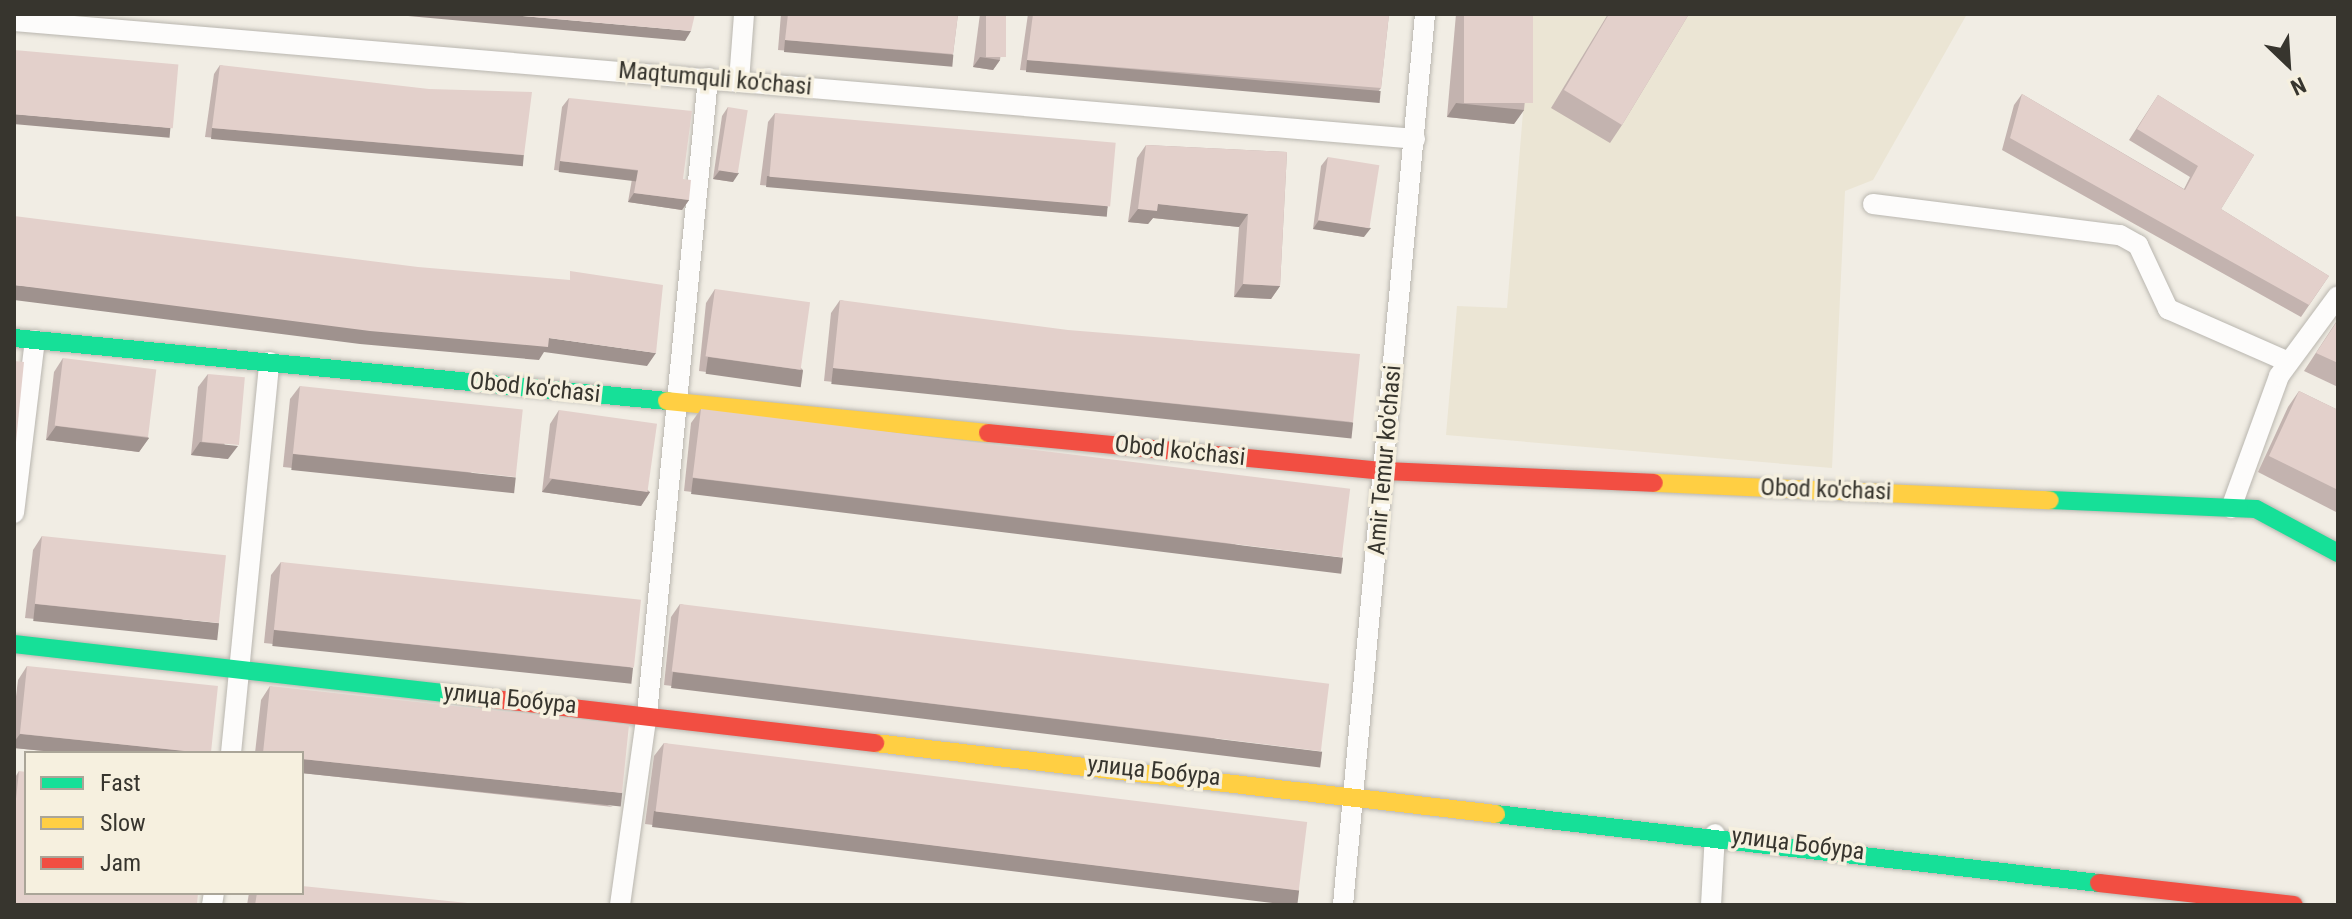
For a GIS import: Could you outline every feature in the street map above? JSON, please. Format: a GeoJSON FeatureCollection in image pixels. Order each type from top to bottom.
{"type":"FeatureCollection","features":[{"type":"Feature","properties":{"kind":"street"},"geometry":{"type":"LineString","coordinates":[[739,81],[744,14]]}},
{"type":"Feature","properties":{"kind":"street","name":"Amir Temur ko'chasi"},"geometry":{"type":"LineString","coordinates":[[1343,905],[1356,794],[1425,14]]}},
{"type":"Feature","properties":{"kind":"street","name":"Maqtumquli ko'chasi"},"geometry":{"type":"LineString","coordinates":[[14,21],[1415,139]]}},
{"type":"Feature","properties":{"kind":"street"},"geometry":{"type":"LineString","coordinates":[[620,905],[647,714],[708,78]]}},
{"type":"Feature","properties":{"kind":"street"},"geometry":{"type":"LineString","coordinates":[[1873,204],[2120,235],[2138,245],[2168,309],[2289,362]]}},
{"type":"Feature","properties":{"kind":"street"},"geometry":{"type":"LineString","coordinates":[[2231,508],[2289,362],[2338,296]]}},
{"type":"Feature","properties":{"kind":"street","name":"Obod ko'chasi"},"geometry":{"type":"LineString","coordinates":[[14,338],[1383,471],[2256,509],[2338,553]]}},
{"type":"Feature","properties":{"kind":"street"},"geometry":{"type":"LineString","coordinates":[[14,513],[35,340]]}},
{"type":"Feature","properties":{"kind":"street"},"geometry":{"type":"LineString","coordinates":[[231,751],[269,362]]}},
{"type":"Feature","properties":{"kind":"street","name":"улица Бобура"},"geometry":{"type":"LineString","coordinates":[[14,644],[1715,834],[2294,905]]}},
{"type":"Feature","properties":{"kind":"street"},"geometry":{"type":"LineString","coordinates":[[1711,905],[1715,834]]}},
{"type":"Feature","properties":{"kind":"shaded area"},"geometry":{"type":"Polygon","coordinates":[[[1531,14],[1967,14],[1873,180],[1845,191],[1832,468],[1446,435],[1457,306],[1507,308],[1531,14]]]}},
{"type":"Feature","properties":{"kind":"building"},"geometry":{"type":"Polygon","coordinates":[[[500,14],[695,14],[691,31],[500,14]]]}},
{"type":"Feature","properties":{"kind":"building"},"geometry":{"type":"Polygon","coordinates":[[[788,14],[958,14],[953,54],[785,40],[788,14]]]}},
{"type":"Feature","properties":{"kind":"building"},"geometry":{"type":"Polygon","coordinates":[[[986,14],[1006,14],[1006,57],[986,57],[986,14]]]}},
{"type":"Feature","properties":{"kind":"building"},"geometry":{"type":"Polygon","coordinates":[[[1033,14],[1389,14],[1381,88],[1027,60],[1033,14]]]}},
{"type":"Feature","properties":{"kind":"building"},"geometry":{"type":"Polygon","coordinates":[[[1464,14],[1533,14],[1533,103],[1464,103],[1464,14]]]}},
{"type":"Feature","properties":{"kind":"building"},"geometry":{"type":"Polygon","coordinates":[[[1609,14],[1689,14],[1622,125],[1564,90],[1609,14]]]}},
{"type":"Feature","properties":{"kind":"building"},"geometry":{"type":"Polygon","coordinates":[[[14,50],[178,64],[173,128],[14,114],[14,50]]]}},
{"type":"Feature","properties":{"kind":"building"},"geometry":{"type":"Polygon","coordinates":[[[220,65],[429,89],[532,92],[524,155],[212,128],[220,65]]]}},
{"type":"Feature","properties":{"kind":"building"},"geometry":{"type":"Polygon","coordinates":[[[2022,94],[2185,190],[2198,166],[2137,129],[2158,95],[2254,155],[2221,209],[2329,276],[2309,305],[2010,138],[2022,94]]]}},
{"type":"Feature","properties":{"kind":"building"},"geometry":{"type":"Polygon","coordinates":[[[569,98],[692,111],[683,179],[691,180],[689,200],[634,193],[638,170],[560,161],[569,98]]]}},
{"type":"Feature","properties":{"kind":"building"},"geometry":{"type":"Polygon","coordinates":[[[728,107],[748,110],[738,173],[718,170],[728,107]]]}},
{"type":"Feature","properties":{"kind":"building"},"geometry":{"type":"Polygon","coordinates":[[[775,113],[1116,143],[1110,207],[769,177],[775,113]]]}},
{"type":"Feature","properties":{"kind":"building"},"geometry":{"type":"Polygon","coordinates":[[[1146,145],[1287,152],[1280,286],[1243,284],[1248,214],[1158,204],[1157,211],[1138,209],[1146,145]]]}},
{"type":"Feature","properties":{"kind":"building"},"geometry":{"type":"Polygon","coordinates":[[[1328,157],[1379,165],[1369,228],[1318,220],[1328,157]]]}},
{"type":"Feature","properties":{"kind":"building"},"geometry":{"type":"Polygon","coordinates":[[[14,216],[418,267],[570,280],[570,271],[663,285],[656,353],[549,338],[548,347],[370,331],[14,285],[14,216]]]}},
{"type":"Feature","properties":{"kind":"building"},"geometry":{"type":"Polygon","coordinates":[[[715,289],[810,302],[801,370],[706,356],[715,289]]]}},
{"type":"Feature","properties":{"kind":"building"},"geometry":{"type":"Polygon","coordinates":[[[840,300],[1068,330],[1360,354],[1353,422],[833,368],[840,300]]]}},
{"type":"Feature","properties":{"kind":"building"},"geometry":{"type":"Polygon","coordinates":[[[2338,320],[2338,363],[2316,353],[2338,320]]]}},
{"type":"Feature","properties":{"kind":"building"},"geometry":{"type":"Polygon","coordinates":[[[63,358],[156,369],[148,437],[55,425],[63,358]]]}},
{"type":"Feature","properties":{"kind":"building"},"geometry":{"type":"Polygon","coordinates":[[[14,361],[24,362],[14,462],[14,361]]]}},
{"type":"Feature","properties":{"kind":"building"},"geometry":{"type":"Polygon","coordinates":[[[208,374],[245,377],[239,445],[202,442],[208,374]]]}},
{"type":"Feature","properties":{"kind":"building"},"geometry":{"type":"Polygon","coordinates":[[[300,386],[523,409],[516,477],[293,454],[300,386]]]}},
{"type":"Feature","properties":{"kind":"building"},"geometry":{"type":"Polygon","coordinates":[[[2299,391],[2338,410],[2338,490],[2269,456],[2299,391]]]}},
{"type":"Feature","properties":{"kind":"building"},"geometry":{"type":"Polygon","coordinates":[[[701,409],[1350,489],[1342,557],[693,477],[701,409]]]}},
{"type":"Feature","properties":{"kind":"building"},"geometry":{"type":"Polygon","coordinates":[[[559,410],[657,424],[647,492],[549,478],[559,410]]]}},
{"type":"Feature","properties":{"kind":"building"},"geometry":{"type":"Polygon","coordinates":[[[42,536],[226,555],[219,623],[35,604],[42,536]]]}},
{"type":"Feature","properties":{"kind":"building"},"geometry":{"type":"Polygon","coordinates":[[[281,562],[641,600],[634,667],[274,630],[281,562]]]}},
{"type":"Feature","properties":{"kind":"building"},"geometry":{"type":"Polygon","coordinates":[[[680,604],[1329,684],[1321,751],[672,671],[680,604]]]}},
{"type":"Feature","properties":{"kind":"building"},"geometry":{"type":"Polygon","coordinates":[[[27,666],[218,686],[211,751],[20,734],[27,666]]]}},
{"type":"Feature","properties":{"kind":"building"},"geometry":{"type":"Polygon","coordinates":[[[270,686],[629,725],[622,793],[304,759],[304,751],[263,751],[270,686]]]}},
{"type":"Feature","properties":{"kind":"building"},"geometry":{"type":"Polygon","coordinates":[[[664,743],[1307,822],[1299,890],[656,811],[664,743]]]}},
{"type":"Feature","properties":{"kind":"building"},"geometry":{"type":"Polygon","coordinates":[[[19,771],[24,772],[24,895],[198,895],[197,905],[14,905],[14,817],[19,771]]]}},
{"type":"Feature","properties":{"kind":"building"},"geometry":{"type":"Polygon","coordinates":[[[304,886],[487,905],[255,905],[257,895],[304,895],[304,886]]]}},
{"type":"Feature","properties":{"kind":"traffic: fast"},"geometry":{"type":"LineString","coordinates":[[14,338],[667,401]]}},
{"type":"Feature","properties":{"kind":"traffic: fast"},"geometry":{"type":"LineString","coordinates":[[2050,500],[2256,509],[2338,553]]}},
{"type":"Feature","properties":{"kind":"traffic: fast"},"geometry":{"type":"LineString","coordinates":[[14,644],[460,695]]}},
{"type":"Feature","properties":{"kind":"traffic: fast"},"geometry":{"type":"LineString","coordinates":[[1496,814],[2099,883]]}},
{"type":"Feature","properties":{"kind":"traffic: slow"},"geometry":{"type":"LineString","coordinates":[[667,401],[988,433]]}},
{"type":"Feature","properties":{"kind":"traffic: slow"},"geometry":{"type":"LineString","coordinates":[[1654,483],[2050,500]]}},
{"type":"Feature","properties":{"kind":"traffic: slow"},"geometry":{"type":"LineString","coordinates":[[875,743],[1496,814]]}},
{"type":"Feature","properties":{"kind":"traffic: jam"},"geometry":{"type":"LineString","coordinates":[[988,433],[1383,471],[1654,483]]}},
{"type":"Feature","properties":{"kind":"traffic: jam"},"geometry":{"type":"LineString","coordinates":[[460,695],[875,743]]}},
{"type":"Feature","properties":{"kind":"traffic: jam"},"geometry":{"type":"LineString","coordinates":[[2099,883],[2294,905]]}}]}
